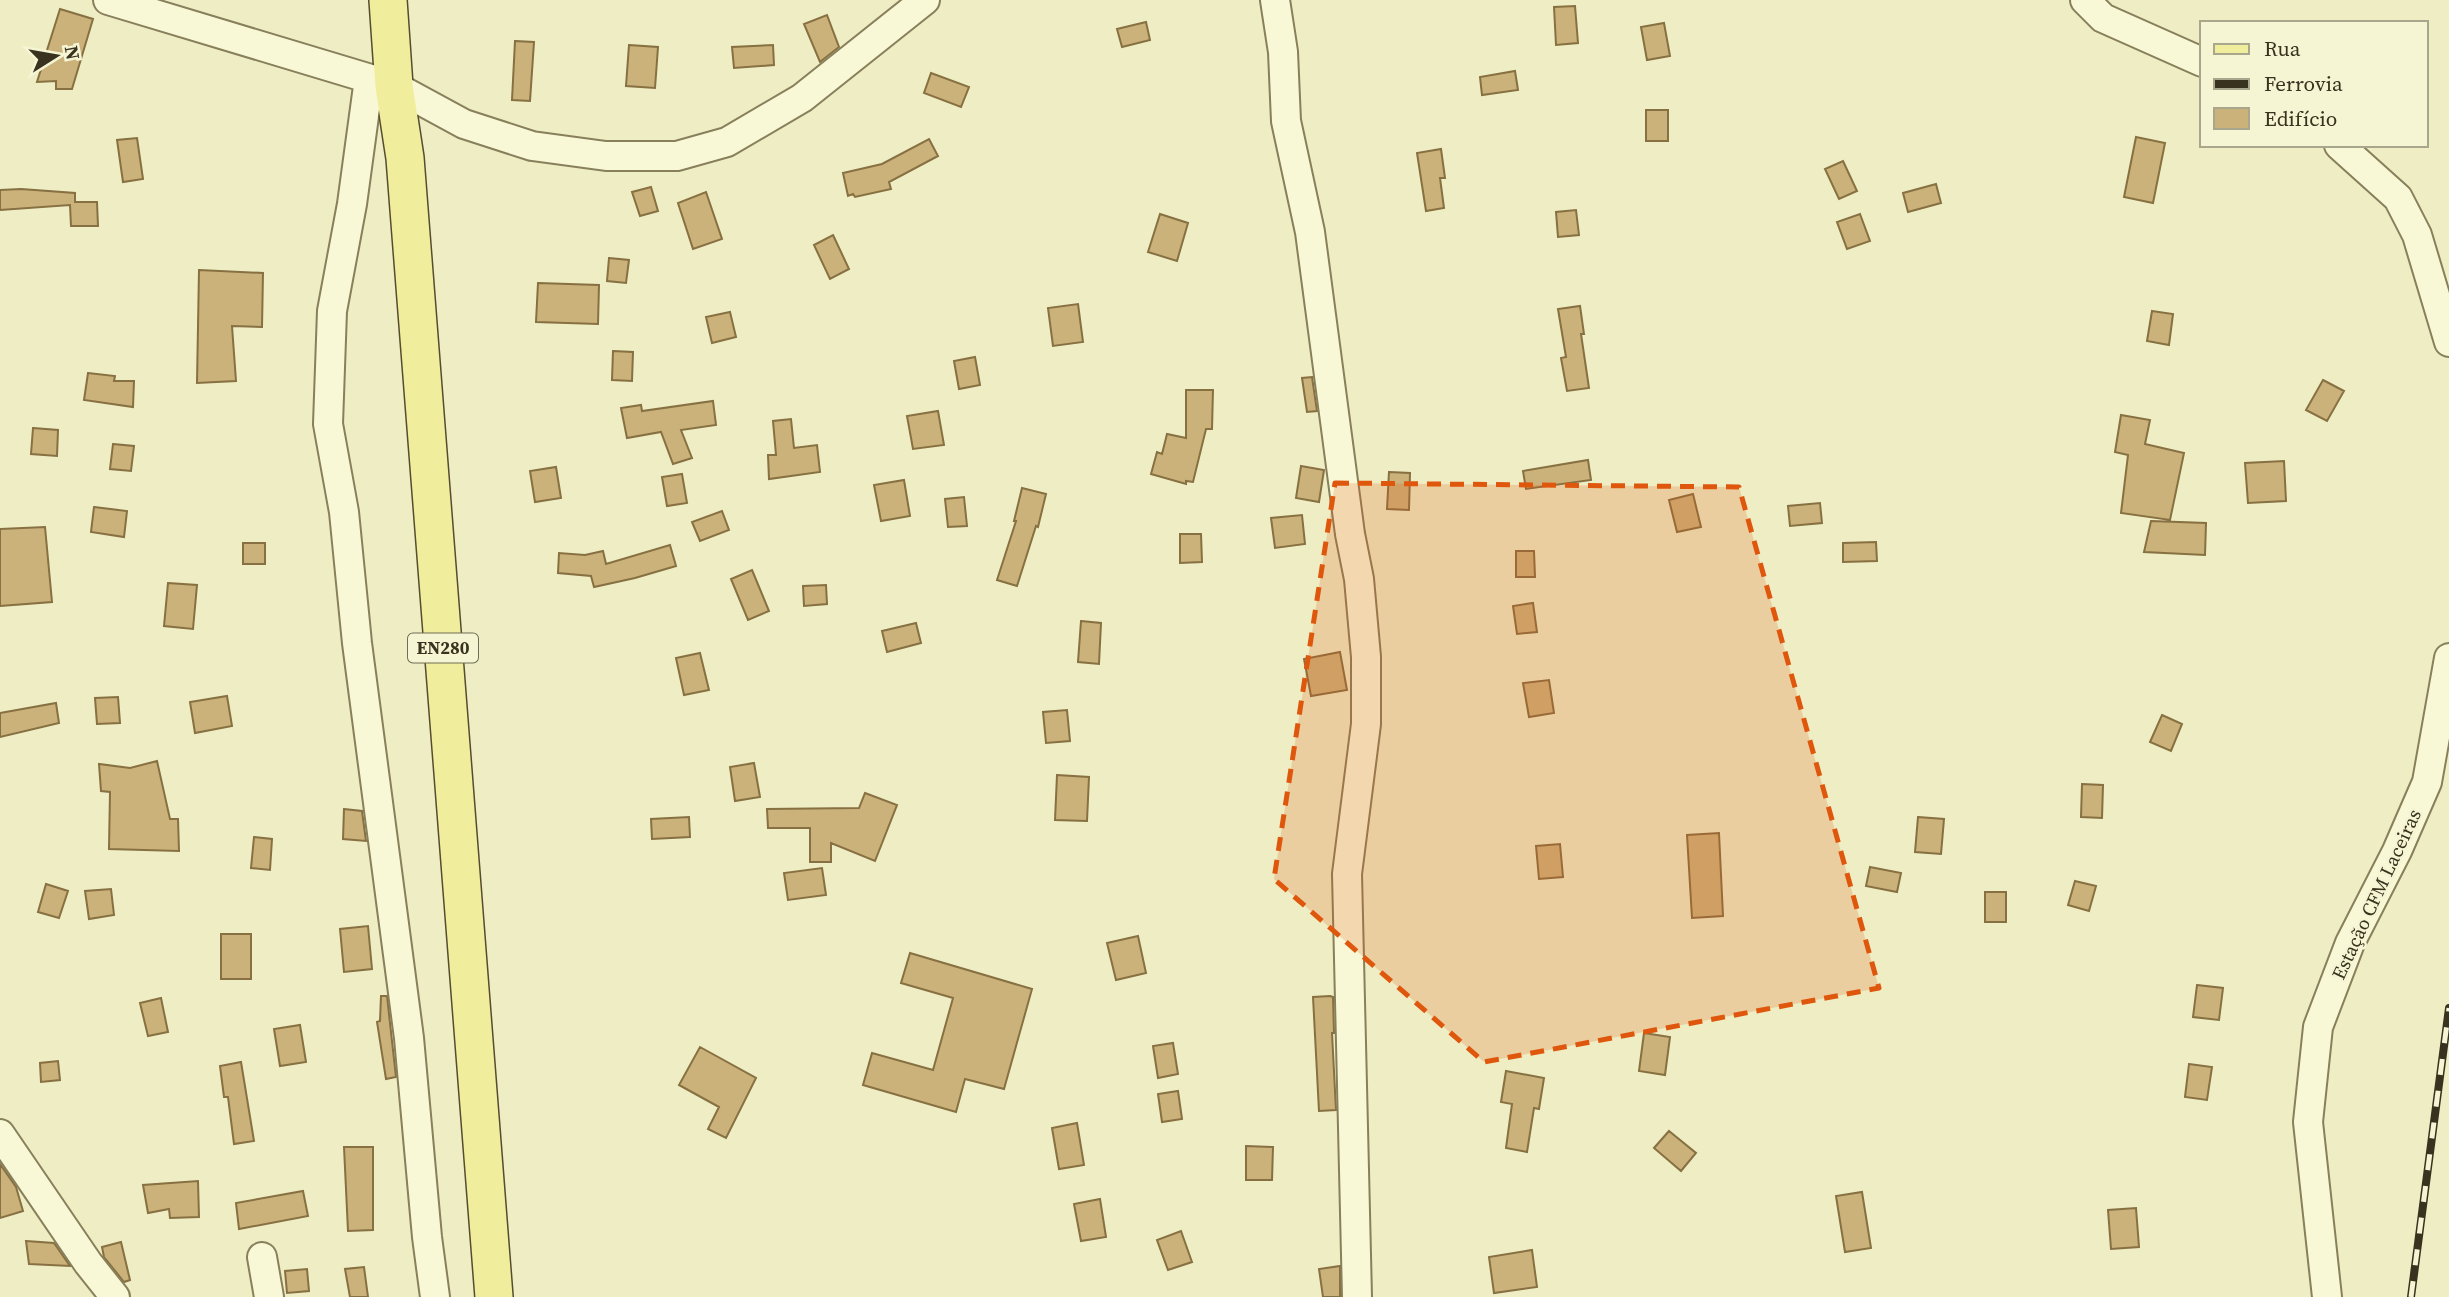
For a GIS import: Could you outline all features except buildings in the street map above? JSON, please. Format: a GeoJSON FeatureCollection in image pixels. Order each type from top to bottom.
{"type":"FeatureCollection","features":[{"type":"Feature","properties":{"kind":"main road","name":"EN280"},"geometry":{"type":"LineString","coordinates":[[388,0],[382,82],[405,158],[494,1297]]}},
{"type":"Feature","properties":{"kind":"street"},"geometry":{"type":"LineString","coordinates":[[108,0],[382,82],[464,124],[532,146],[606,156],[677,156],[727,142],[802,98],[925,0]]}},
{"type":"Feature","properties":{"kind":"street"},"geometry":{"type":"LineString","coordinates":[[1275,0],[1283,52],[1286,121],[1310,232],[1350,534],[1359,579],[1366,657],[1366,724],[1347,874],[1357,1297]]}},
{"type":"Feature","properties":{"kind":"street"},"geometry":{"type":"LineString","coordinates":[[2085,0],[2103,18],[2200,61]]}},
{"type":"Feature","properties":{"kind":"street"},"geometry":{"type":"LineString","coordinates":[[382,82],[352,204],[332,311],[328,424],[344,512],[357,643],[409,1038],[435,1297]]}},
{"type":"Feature","properties":{"kind":"street"},"geometry":{"type":"LineString","coordinates":[[2341,147],[2398,198],[2417,235],[2449,342]]}},
{"type":"Feature","properties":{"kind":"street","name":"Estação CFM Laceiras"},"geometry":{"type":"LineString","coordinates":[[2327,1297],[2308,1122],[2318,1027],[2350,943],[2397,851],[2427,782],[2449,658]]}},
{"type":"Feature","properties":{"kind":"street"},"geometry":{"type":"LineString","coordinates":[[0,1134],[88,1263],[115,1297]]}},
{"type":"Feature","properties":{"kind":"street"},"geometry":{"type":"LineString","coordinates":[[262,1257],[269,1297]]}},
{"type":"Feature","properties":{"kind":"highlighted area"},"geometry":{"type":"Polygon","coordinates":[[[1335,483],[1739,487],[1879,988],[1484,1062],[1274,879],[1335,483]]]}},
{"type":"Feature","properties":{"kind":"railway"},"geometry":{"type":"LineString","coordinates":[[2411,1297],[2449,1008]]}}]}
